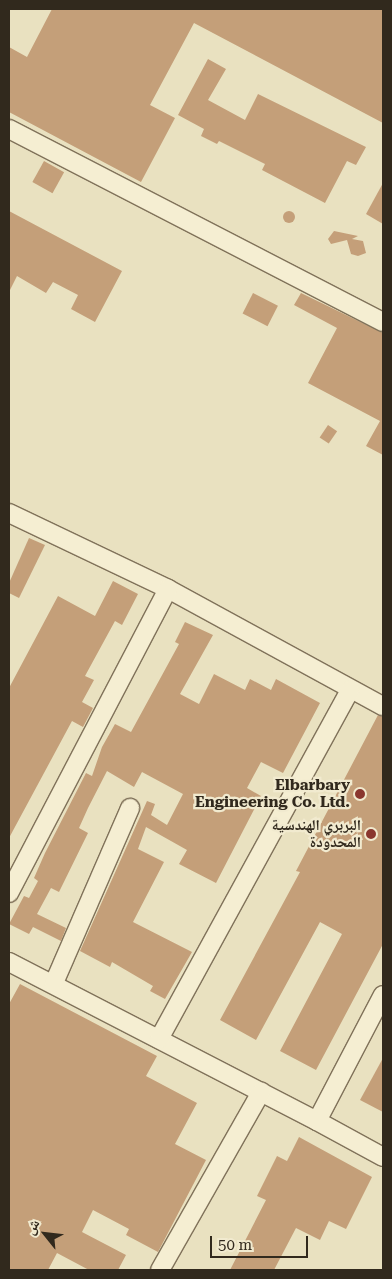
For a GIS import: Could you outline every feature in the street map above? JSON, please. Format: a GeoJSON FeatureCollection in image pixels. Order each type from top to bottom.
{"type":"FeatureCollection","features":[{"type":"Feature","properties":{"kind":"street"},"geometry":{"type":"LineString","coordinates":[[9,129],[383,322]]}},
{"type":"Feature","properties":{"kind":"street"},"geometry":{"type":"LineString","coordinates":[[10,518],[168,589],[350,690],[383,706]]}},
{"type":"Feature","properties":{"kind":"street"},"geometry":{"type":"LineString","coordinates":[[9,893],[168,589]]}},
{"type":"Feature","properties":{"kind":"street"},"geometry":{"type":"LineString","coordinates":[[159,1039],[350,690]]}},
{"type":"Feature","properties":{"kind":"street"},"geometry":{"type":"LineString","coordinates":[[54,983],[130,808]]}},
{"type":"Feature","properties":{"kind":"street"},"geometry":{"type":"LineString","coordinates":[[11,967],[54,983],[383,1156]]}},
{"type":"Feature","properties":{"kind":"street"},"geometry":{"type":"LineString","coordinates":[[317,1121],[383,995]]}},
{"type":"Feature","properties":{"kind":"street"},"geometry":{"type":"LineString","coordinates":[[160,1270],[261,1092]]}},
{"type":"Feature","properties":{"kind":"building"},"geometry":{"type":"Polygon","coordinates":[[[52,9],[383,9],[383,123],[194,23],[150,105],[175,118],[141,182],[9,112],[9,47],[27,57],[52,9]]]}},
{"type":"Feature","properties":{"kind":"building"},"geometry":{"type":"Polygon","coordinates":[[[208,59],[226,69],[208,100],[245,120],[258,94],[366,147],[356,165],[347,161],[325,203],[262,170],[265,164],[219,141],[217,144],[201,136],[204,129],[178,115],[208,59]]]}},
{"type":"Feature","properties":{"kind":"building"},"geometry":{"type":"Polygon","coordinates":[[[44,161],[64,172],[52,193],[32,182],[44,161]]]}},
{"type":"Feature","properties":{"kind":"building"},"geometry":{"type":"Polygon","coordinates":[[[383,183],[383,224],[366,214],[383,183]]]}},
{"type":"Feature","properties":{"kind":"building"},"geometry":{"type":"Polygon","coordinates":[[[9,211],[122,271],[95,322],[71,309],[78,295],[53,282],[46,293],[17,276],[9,292],[9,211]]]}},
{"type":"Feature","properties":{"kind":"building"},"geometry":{"type":"Polygon","coordinates":[[[287,211],[291,211],[295,217],[291,223],[287,223],[283,219],[283,215],[287,211]]]}},
{"type":"Feature","properties":{"kind":"building"},"geometry":{"type":"Polygon","coordinates":[[[334,231],[358,236],[352,239],[363,241],[366,253],[358,256],[351,254],[347,240],[331,244],[328,239],[334,231]]]}},
{"type":"Feature","properties":{"kind":"building"},"geometry":{"type":"Polygon","coordinates":[[[253,293],[278,306],[268,326],[243,313],[253,293]]]}},
{"type":"Feature","properties":{"kind":"building"},"geometry":{"type":"Polygon","coordinates":[[[301,293],[383,333],[383,455],[366,446],[380,421],[308,383],[337,328],[294,305],[301,293]]]}},
{"type":"Feature","properties":{"kind":"building"},"geometry":{"type":"Polygon","coordinates":[[[328,425],[337,431],[329,444],[320,437],[328,425]]]}},
{"type":"Feature","properties":{"kind":"building"},"geometry":{"type":"Polygon","coordinates":[[[29,538],[45,545],[19,598],[9,593],[9,583],[29,538]]]}},
{"type":"Feature","properties":{"kind":"building"},"geometry":{"type":"Polygon","coordinates":[[[113,581],[138,594],[122,625],[115,621],[85,676],[94,680],[82,702],[93,708],[83,727],[72,721],[9,838],[9,688],[58,596],[95,616],[113,581]]]}},
{"type":"Feature","properties":{"kind":"building"},"geometry":{"type":"Polygon","coordinates":[[[185,622],[213,635],[180,694],[199,704],[214,674],[245,690],[250,679],[271,690],[276,679],[320,703],[283,773],[261,762],[247,788],[261,796],[216,883],[179,864],[187,850],[146,827],[138,849],[164,862],[133,922],[192,952],[165,999],[150,991],[153,986],[112,962],[110,967],[80,951],[147,801],[155,804],[151,815],[167,825],[183,794],[142,772],[134,787],[107,771],[79,828],[88,833],[59,892],[51,888],[37,914],[66,928],[61,941],[33,927],[29,934],[9,924],[24,896],[29,898],[38,881],[34,878],[45,853],[86,773],[92,776],[102,747],[115,724],[131,732],[179,644],[175,642],[185,622]]]}},
{"type":"Feature","properties":{"kind":"building"},"geometry":{"type":"Polygon","coordinates":[[[378,715],[383,717],[383,944],[316,1070],[280,1051],[342,934],[320,922],[256,1040],[220,1020],[300,872],[296,871],[378,715]]]}},
{"type":"Feature","properties":{"kind":"building"},"geometry":{"type":"Polygon","coordinates":[[[20,984],[157,1056],[146,1076],[197,1103],[175,1144],[206,1160],[158,1252],[126,1235],[129,1229],[93,1210],[82,1232],[126,1255],[118,1270],[89,1270],[57,1253],[48,1270],[9,1270],[9,1004],[20,984]]]}},
{"type":"Feature","properties":{"kind":"building"},"geometry":{"type":"Polygon","coordinates":[[[383,1058],[383,1112],[360,1100],[383,1058]]]}},
{"type":"Feature","properties":{"kind":"building"},"geometry":{"type":"Polygon","coordinates":[[[299,1137],[372,1177],[346,1229],[329,1221],[320,1240],[296,1228],[274,1270],[230,1270],[266,1200],[257,1196],[277,1156],[287,1161],[299,1137]]]}},
{"type":"Feature","properties":{"kind":"place","name":"Elbarbary Engineering Co. Ltd."},"geometry":{"type":"Point","coordinates":[360,794]}},
{"type":"Feature","properties":{"kind":"place","name":"البربري الهندسية المحدودة"},"geometry":{"type":"Point","coordinates":[371,834]}}]}
